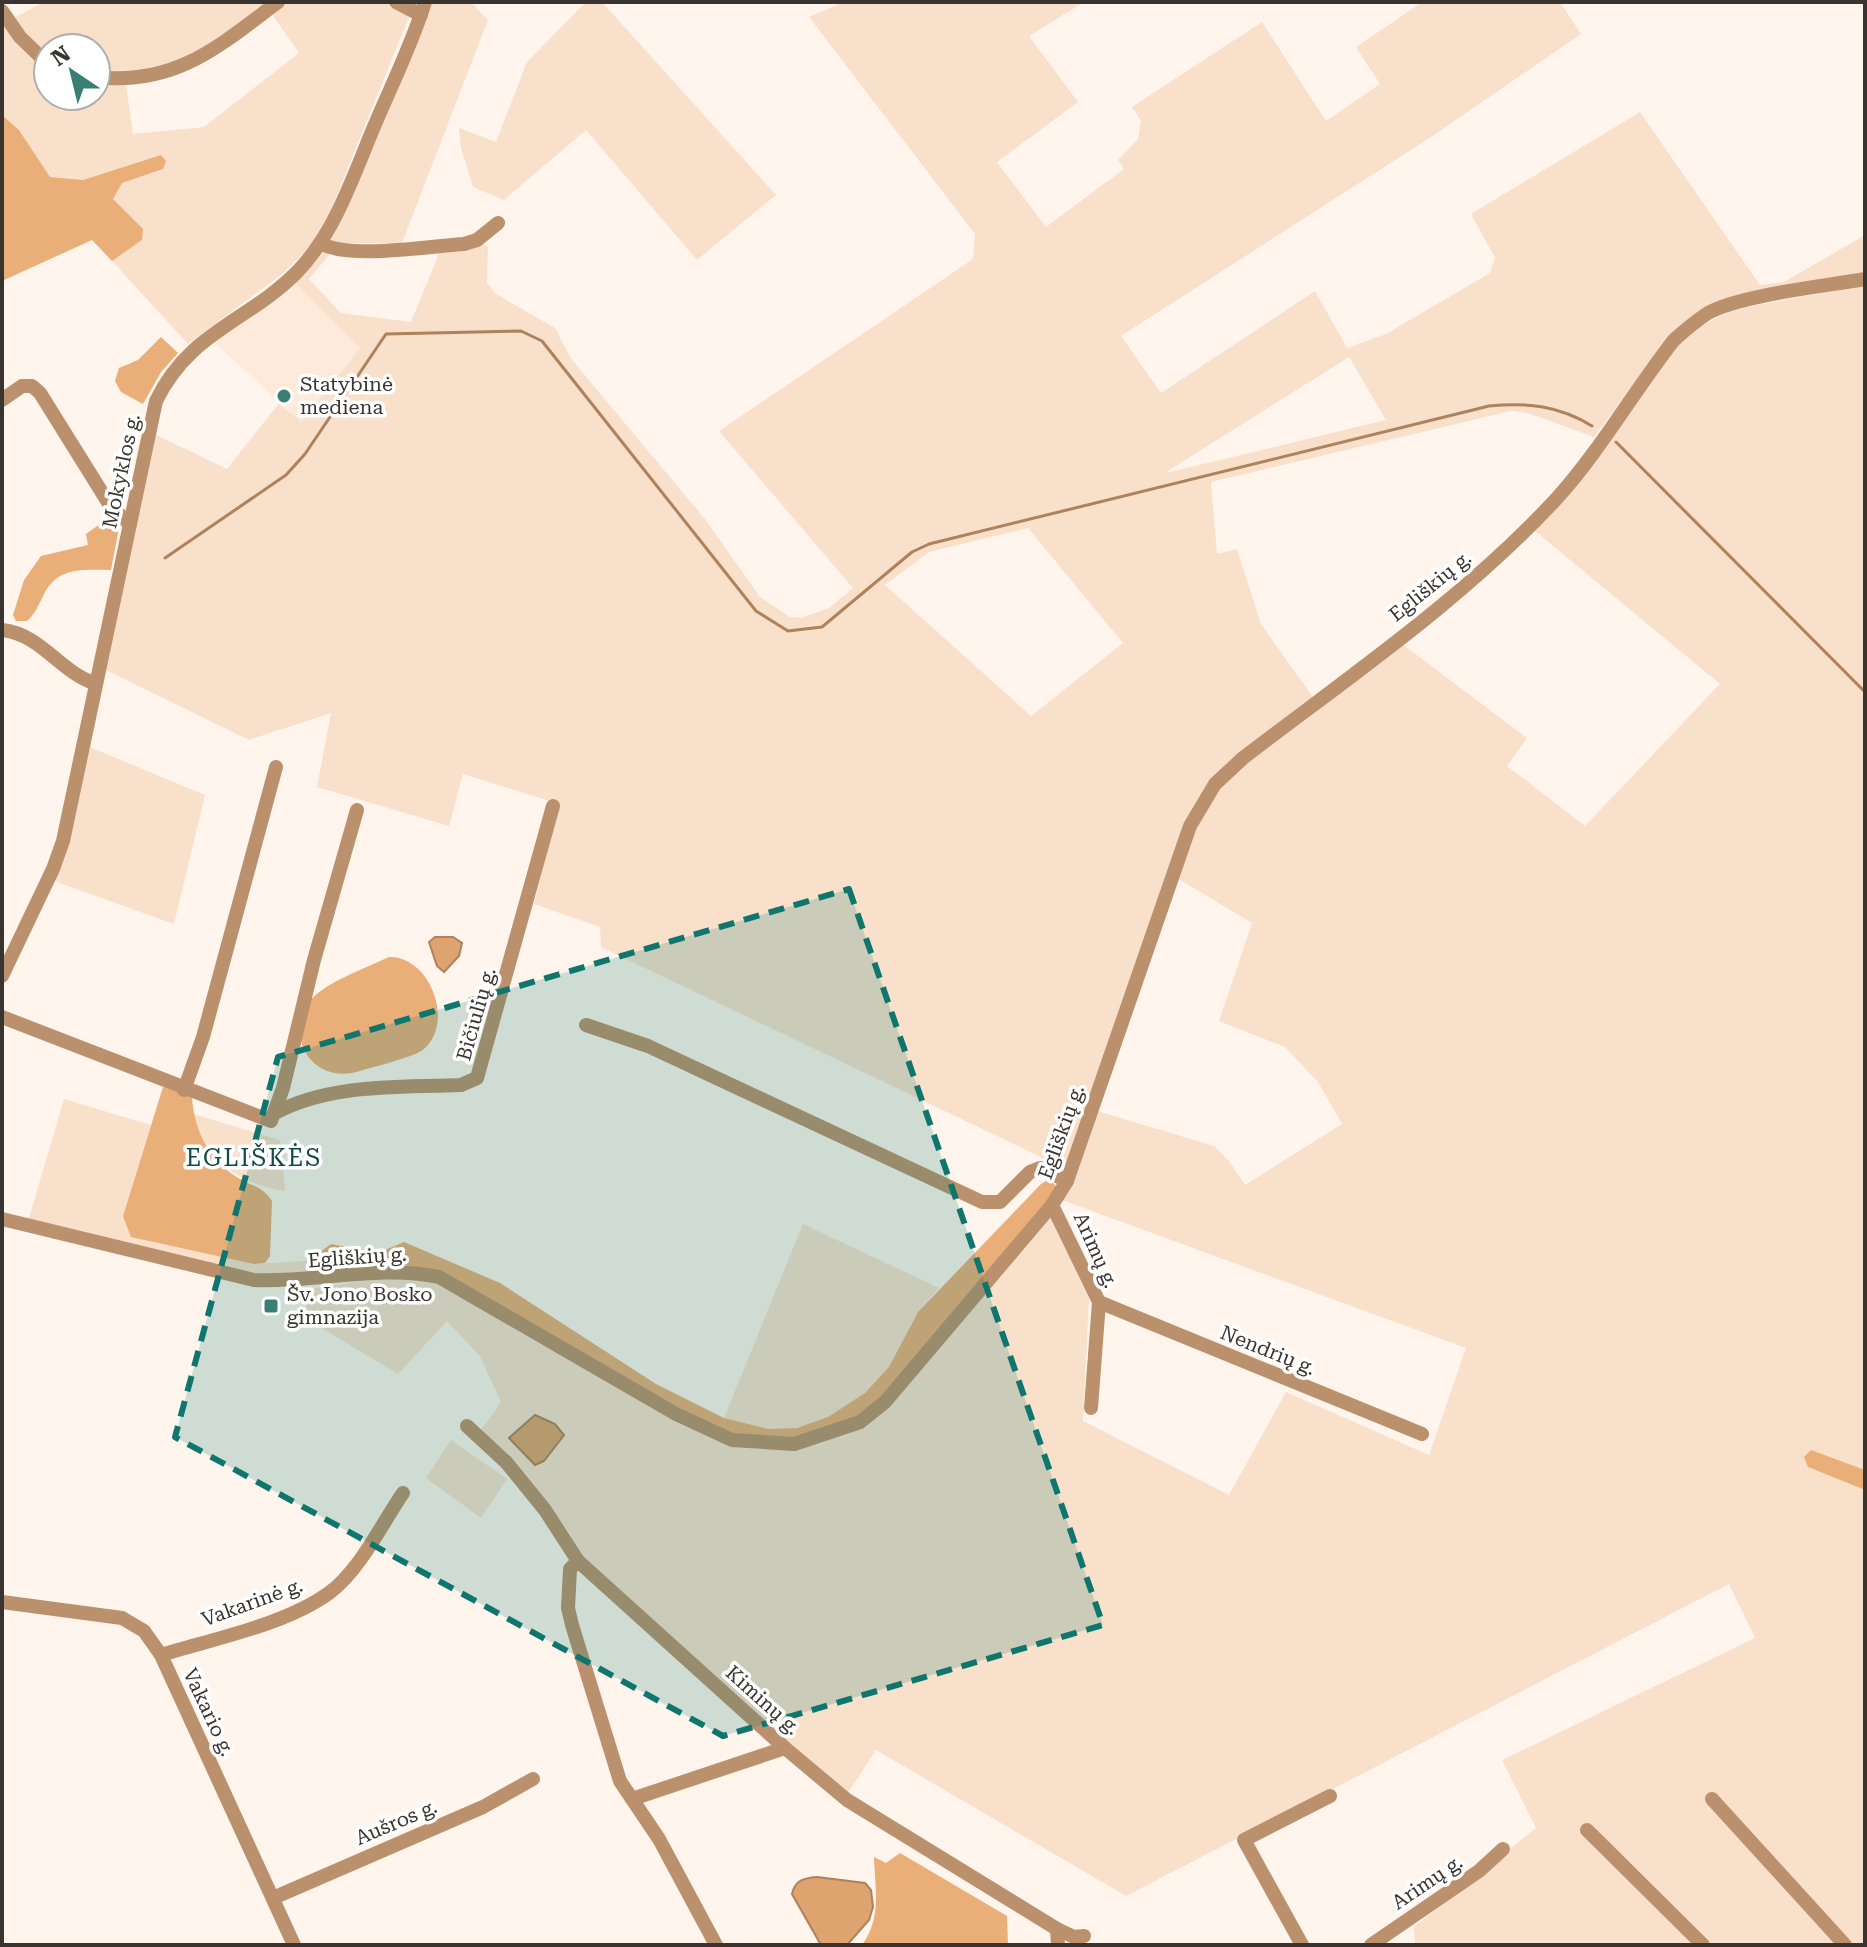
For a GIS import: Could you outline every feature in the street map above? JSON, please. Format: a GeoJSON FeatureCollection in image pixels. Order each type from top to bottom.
{"type":"FeatureCollection","features":[{"type":"Feature","properties":{"kind":"street"},"geometry":{"type":"LineString","coordinates":[[112,78],[131,80],[177,70],[278,2]]}},
{"type":"Feature","properties":{"kind":"street"},"geometry":{"type":"LineString","coordinates":[[396,2],[423,9]]}},
{"type":"Feature","properties":{"kind":"street","name":"Mokyklos g."},"geometry":{"type":"LineString","coordinates":[[2,976],[53,869],[63,841],[150,423],[166,380],[188,352],[285,283],[320,243],[423,9]]}},
{"type":"Feature","properties":{"kind":"street"},"geometry":{"type":"LineString","coordinates":[[3,13],[32,49]]}},
{"type":"Feature","properties":{"kind":"street"},"geometry":{"type":"LineString","coordinates":[[320,243],[333,248],[376,250],[464,244],[498,223]]}},
{"type":"Feature","properties":{"kind":"street","name":"Egliškių g."},"geometry":{"type":"LineString","coordinates":[[2,1219],[254,1280],[293,1282],[406,1272],[439,1277],[685,1418],[732,1440],[794,1444],[860,1422],[885,1402],[1052,1205],[1067,1181],[1190,826],[1215,784],[1243,758],[1474,577],[1535,521],[1588,459],[1635,390],[1691,325],[1710,312],[1733,304],[1865,279]]}},
{"type":"Feature","properties":{"kind":"street"},"geometry":{"type":"LineString","coordinates":[[2,400],[22,386],[32,386],[40,393],[111,507],[130,524]]}},
{"type":"Feature","properties":{"kind":"street"},"geometry":{"type":"LineString","coordinates":[[2,630],[30,637],[80,677],[94,683]]}},
{"type":"Feature","properties":{"kind":"street"},"geometry":{"type":"LineString","coordinates":[[184,1090],[203,1037],[276,767]]}},
{"type":"Feature","properties":{"kind":"street","name":"Bičiulių g."},"geometry":{"type":"LineString","coordinates":[[273,1117],[302,1099],[336,1091],[461,1085],[477,1078],[553,806]]}},
{"type":"Feature","properties":{"kind":"street"},"geometry":{"type":"LineString","coordinates":[[2,1017],[184,1090],[273,1117],[357,810]]}},
{"type":"Feature","properties":{"kind":"street"},"geometry":{"type":"LineString","coordinates":[[586,1025],[648,1046],[982,1202],[1000,1202],[1030,1172],[1040,1168],[1067,1181]]}},
{"type":"Feature","properties":{"kind":"street","name":"Arimų g."},"geometry":{"type":"LineString","coordinates":[[1052,1205],[1099,1302],[1091,1408]]}},
{"type":"Feature","properties":{"kind":"street","name":"Nendrių g."},"geometry":{"type":"LineString","coordinates":[[1099,1302],[1422,1434]]}},
{"type":"Feature","properties":{"kind":"street","name":"Kiminų g."},"geometry":{"type":"LineString","coordinates":[[467,1426],[516,1474],[578,1561],[847,1800],[1057,1929],[1074,1937],[1084,1936]]}},
{"type":"Feature","properties":{"kind":"street","name":"Vakarinė g."},"geometry":{"type":"LineString","coordinates":[[161,1655],[273,1619],[331,1592],[349,1573],[403,1493]]}},
{"type":"Feature","properties":{"kind":"street"},"geometry":{"type":"LineString","coordinates":[[578,1561],[570,1569],[569,1579],[572,1625],[620,1781],[659,1839],[716,1945]]}},
{"type":"Feature","properties":{"kind":"street","name":"Vakario g."},"geometry":{"type":"LineString","coordinates":[[2,1602],[122,1618],[144,1631],[161,1655],[294,1945]]}},
{"type":"Feature","properties":{"kind":"street"},"geometry":{"type":"LineString","coordinates":[[632,1799],[785,1748]]}},
{"type":"Feature","properties":{"kind":"street","name":"Aušros g."},"geometry":{"type":"LineString","coordinates":[[273,1898],[483,1807],[533,1779]]}},
{"type":"Feature","properties":{"kind":"street"},"geometry":{"type":"LineString","coordinates":[[1302,1945],[1244,1840],[1330,1796]]}},
{"type":"Feature","properties":{"kind":"street"},"geometry":{"type":"LineString","coordinates":[[1712,1799],[1845,1945]]}},
{"type":"Feature","properties":{"kind":"street"},"geometry":{"type":"LineString","coordinates":[[1587,1830],[1703,1945]]}},
{"type":"Feature","properties":{"kind":"street","name":"Arimų g."},"geometry":{"type":"LineString","coordinates":[[1371,1945],[1479,1871],[1503,1849]]}},
{"type":"Feature","properties":{"kind":"street"},"geometry":{"type":"LineString","coordinates":[[1057,1929],[1058,1945]]}},
{"type":"Feature","properties":{"kind":"highlighted area"},"geometry":{"type":"Polygon","coordinates":[[[849,889],[1103,1625],[723,1736],[175,1437],[278,1057],[849,889]]]}},
{"type":"Feature","properties":{"kind":"shaded area"},"geometry":{"type":"Polygon","coordinates":[[[44,2],[415,2],[332,207],[309,248],[282,274],[188,344],[112,261],[142,240],[113,199],[122,183],[163,169],[162,155],[83,180],[50,177],[19,130],[2,115],[2,24],[44,2]],[[271,13],[178,75],[126,85],[133,134],[204,127],[299,53],[271,13]]]}},
{"type":"Feature","properties":{"kind":"shaded area"},"geometry":{"type":"Polygon","coordinates":[[[431,2],[471,2],[488,20],[402,243],[339,243],[309,279],[341,313],[411,322],[440,251],[481,243],[488,247],[487,283],[496,294],[555,328],[572,360],[705,519],[760,597],[790,617],[801,618],[829,608],[853,588],[719,431],[973,259],[975,234],[809,17],[843,2],[1084,2],[1029,36],[1078,102],[997,162],[1046,227],[1124,169],[1118,160],[1138,139],[1141,121],[1132,107],[1262,22],[1326,121],[1380,84],[1356,47],[1418,5],[1417,2],[1560,2],[1581,34],[1431,137],[1121,336],[1161,393],[1315,291],[1347,348],[1386,334],[1490,273],[1495,258],[1471,214],[1640,112],[1760,285],[1784,282],[1865,235],[1865,272],[1759,292],[1673,333],[1594,437],[1528,413],[1511,411],[1211,482],[1217,554],[1237,549],[1261,624],[1315,700],[1247,750],[1184,828],[1066,1169],[601,947],[600,927],[534,904],[559,804],[463,774],[449,826],[317,787],[331,713],[249,740],[104,669],[152,433],[227,469],[279,403],[301,422],[360,348],[294,282],[330,241],[431,2]],[[1349,357],[1166,472],[1166,473],[1386,420],[1349,357]],[[1028,528],[929,552],[885,585],[1031,716],[1123,643],[1028,528]]]}},
{"type":"Feature","properties":{"kind":"shaded area"},"geometry":{"type":"Polygon","coordinates":[[[586,2],[602,2],[776,195],[697,260],[586,130],[504,200],[473,187],[461,148],[459,128],[496,142],[527,62],[586,2]]]}},
{"type":"Feature","properties":{"kind":"shaded area"},"geometry":{"type":"Polygon","coordinates":[[[2,115],[19,130],[50,177],[83,180],[161,155],[166,161],[163,169],[122,183],[113,199],[143,229],[142,240],[112,261],[92,240],[2,281],[2,115]]]}},
{"type":"Feature","properties":{"kind":"shaded area"},"geometry":{"type":"Polygon","coordinates":[[[294,282],[360,348],[301,422],[214,342],[294,282]]]}},
{"type":"Feature","properties":{"kind":"shaded area"},"geometry":{"type":"Polygon","coordinates":[[[1865,284],[1865,1470],[1810,1450],[1808,1467],[1865,1490],[1865,1945],[1415,1945],[1414,1927],[1536,1828],[1502,1760],[1755,1638],[1729,1584],[1126,1896],[876,1750],[846,1796],[583,1558],[481,1430],[501,1402],[480,1356],[447,1321],[398,1374],[310,1321],[303,1290],[382,1278],[433,1281],[534,1341],[727,1443],[760,1449],[793,1447],[815,1443],[1050,1216],[1089,1299],[1083,1421],[1229,1495],[1286,1392],[1429,1455],[1466,1348],[1062,1200],[1094,1110],[1214,1146],[1229,1161],[1245,1185],[1342,1124],[1318,1082],[1285,1047],[1219,1021],[1252,923],[1177,878],[1206,805],[1228,778],[1401,643],[1527,738],[1507,766],[1585,826],[1720,684],[1535,531],[1570,492],[1671,351],[1694,331],[1739,309],[1865,284]]]}},
{"type":"Feature","properties":{"kind":"shaded area"},"geometry":{"type":"Polygon","coordinates":[[[161,337],[178,353],[161,372],[143,404],[121,392],[115,381],[119,368],[138,360],[161,337]]]}},
{"type":"Feature","properties":{"kind":"shaded area"},"geometry":{"type":"Polygon","coordinates":[[[107,519],[120,522],[111,570],[82,570],[64,574],[50,585],[27,621],[16,621],[13,615],[24,580],[41,556],[88,545],[86,534],[107,519]]]}},
{"type":"Feature","properties":{"kind":"shaded area"},"geometry":{"type":"Polygon","coordinates":[[[87,746],[205,795],[174,924],[54,881],[87,746]]]}},
{"type":"Feature","properties":{"kind":"shaded area"},"geometry":{"type":"Polygon","coordinates":[[[435,937],[453,937],[462,943],[459,956],[444,972],[437,966],[429,942],[435,937]]]}},
{"type":"Feature","properties":{"kind":"shaded area"},"geometry":{"type":"Polygon","coordinates":[[[389,957],[416,967],[434,992],[437,1023],[433,1037],[424,1049],[394,1062],[341,1074],[325,1070],[313,1062],[304,1050],[300,1035],[306,1006],[318,993],[334,983],[389,957]]]}},
{"type":"Feature","properties":{"kind":"shaded area"},"geometry":{"type":"Polygon","coordinates":[[[163,1087],[192,1097],[200,1134],[213,1155],[231,1173],[262,1190],[272,1201],[270,1256],[265,1263],[254,1264],[131,1237],[123,1216],[163,1087]]]}},
{"type":"Feature","properties":{"kind":"shaded area"},"geometry":{"type":"Polygon","coordinates":[[[64,1099],[151,1125],[123,1216],[254,1264],[318,1260],[319,1273],[256,1274],[28,1221],[64,1099]]]}},
{"type":"Feature","properties":{"kind":"shaded area"},"geometry":{"type":"Polygon","coordinates":[[[193,1114],[280,1140],[285,1191],[254,1183],[226,1168],[205,1145],[193,1114]]]}},
{"type":"Feature","properties":{"kind":"shaded area"},"geometry":{"type":"Polygon","coordinates":[[[1049,1179],[1057,1187],[1050,1200],[896,1385],[863,1414],[796,1438],[743,1439],[706,1423],[517,1317],[468,1286],[437,1272],[319,1273],[319,1253],[331,1244],[378,1253],[404,1242],[500,1283],[656,1384],[724,1418],[768,1429],[797,1428],[828,1417],[865,1393],[889,1367],[918,1312],[1049,1179]]]}},
{"type":"Feature","properties":{"kind":"shaded area"},"geometry":{"type":"Polygon","coordinates":[[[803,1224],[939,1288],[921,1308],[890,1366],[866,1391],[836,1413],[802,1427],[784,1429],[761,1428],[724,1418],[803,1224]]]}},
{"type":"Feature","properties":{"kind":"shaded area"},"geometry":{"type":"Polygon","coordinates":[[[535,1415],[555,1424],[564,1435],[544,1461],[535,1465],[509,1438],[535,1415]]]}},
{"type":"Feature","properties":{"kind":"shaded area"},"geometry":{"type":"Polygon","coordinates":[[[451,1440],[507,1479],[481,1518],[426,1478],[451,1440]]]}},
{"type":"Feature","properties":{"kind":"shaded area"},"geometry":{"type":"Polygon","coordinates":[[[1811,1450],[1865,1470],[1865,1490],[1808,1467],[1804,1457],[1811,1450]]]}},
{"type":"Feature","properties":{"kind":"shaded area"},"geometry":{"type":"Polygon","coordinates":[[[900,1853],[1007,1916],[1008,1945],[862,1945],[875,1914],[874,1857],[886,1863],[900,1853]]]}},
{"type":"Feature","properties":{"kind":"shaded area"},"geometry":{"type":"Polygon","coordinates":[[[817,1877],[865,1883],[871,1890],[873,1907],[869,1920],[847,1945],[821,1945],[792,1894],[801,1881],[817,1877]]]}},
{"type":"Feature","properties":{"kind":"waterway"},"geometry":{"type":"LineString","coordinates":[[165,558],[286,475],[305,454],[386,334],[521,331],[542,341],[756,611],[788,631],[822,627],[912,552],[929,544],[1489,406],[1543,407],[1568,414],[1592,426]]}},
{"type":"Feature","properties":{"kind":"waterway"},"geometry":{"type":"LineString","coordinates":[[1616,442],[1865,692]]}},
{"type":"Feature","properties":{"kind":"place","name":"Statybinė mediena"},"geometry":{"type":"Point","coordinates":[284,396]}},
{"type":"Feature","properties":{"kind":"place","name":"Šv. Jono Bosko gimnazija"},"geometry":{"type":"Point","coordinates":[271,1306]}},
{"type":"Feature","properties":{"kind":"district","name":"EGLIŠKĖS"},"geometry":{"type":"Point","coordinates":[254,1158]}}]}
